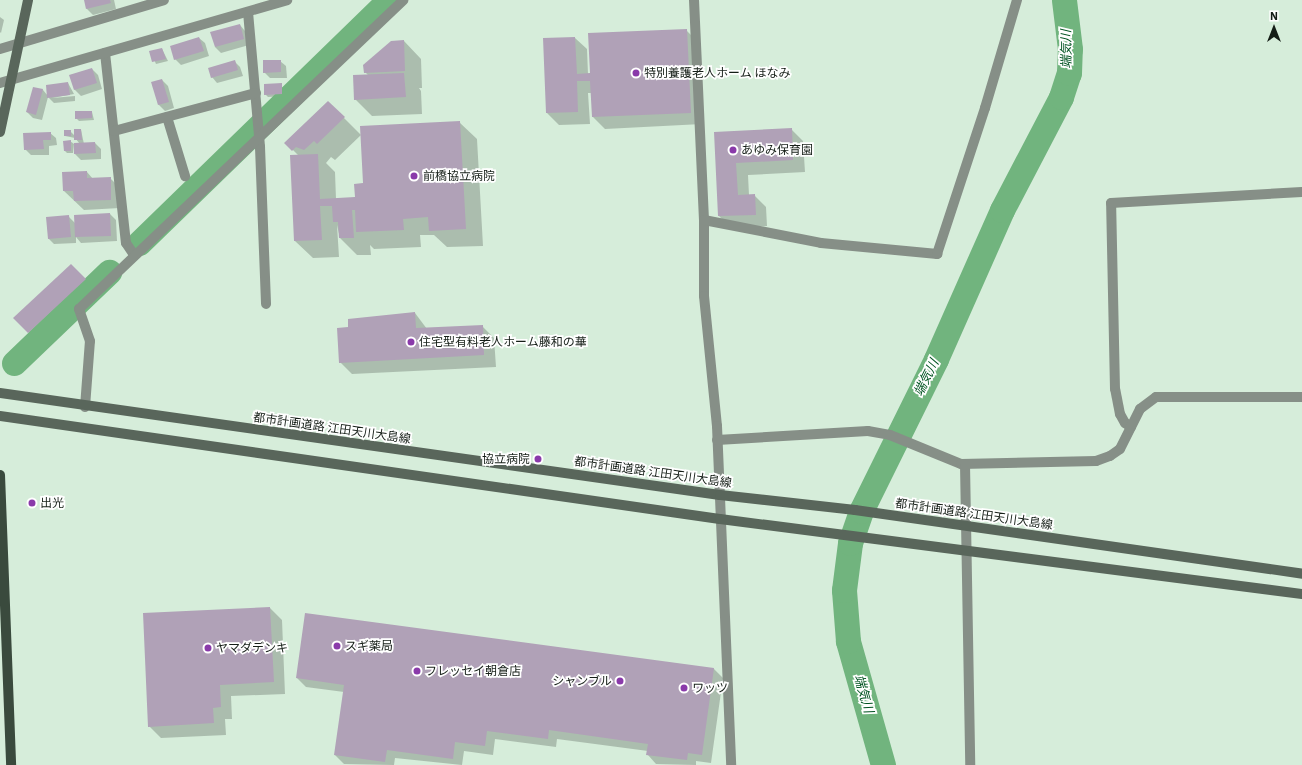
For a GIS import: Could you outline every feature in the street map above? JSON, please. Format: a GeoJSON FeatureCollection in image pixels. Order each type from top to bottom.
{"type":"FeatureCollection","features":[{"type":"Feature","properties":{"kind":"main road"},"geometry":{"type":"LineString","coordinates":[[0,475],[12,765]]}},
{"type":"Feature","properties":{"kind":"street"},"geometry":{"type":"LineString","coordinates":[[0,132],[28,0]]}},
{"type":"Feature","properties":{"kind":"street"},"geometry":{"type":"LineString","coordinates":[[0,49],[164,0]]}},
{"type":"Feature","properties":{"kind":"street"},"geometry":{"type":"LineString","coordinates":[[85,407],[90,341],[79,309],[259,136],[404,0]]}},
{"type":"Feature","properties":{"kind":"street"},"geometry":{"type":"LineString","coordinates":[[694,0],[704,220],[704,296],[714,388],[717,440],[731,765]]}},
{"type":"Feature","properties":{"kind":"street"},"geometry":{"type":"LineString","coordinates":[[704,220],[821,243],[937,254],[980,123],[1017,0]]}},
{"type":"Feature","properties":{"kind":"street"},"geometry":{"type":"LineString","coordinates":[[0,83],[282,1]]}},
{"type":"Feature","properties":{"kind":"street"},"geometry":{"type":"LineString","coordinates":[[248,12],[259,136],[266,304]]}},
{"type":"Feature","properties":{"kind":"street"},"geometry":{"type":"LineString","coordinates":[[105,53],[126,243],[134,255]]}},
{"type":"Feature","properties":{"kind":"street"},"geometry":{"type":"LineString","coordinates":[[114,131],[256,93]]}},
{"type":"Feature","properties":{"kind":"street"},"geometry":{"type":"LineString","coordinates":[[167,117],[185,176]]}},
{"type":"Feature","properties":{"kind":"street"},"geometry":{"type":"LineString","coordinates":[[1131,427],[1125,423],[1120,414],[1115,389],[1111,203],[1302,192]]}},
{"type":"Feature","properties":{"kind":"street","name":"都市計画道路 江田天川大島線"},"geometry":{"type":"LineString","coordinates":[[0,393],[85,407],[720,495],[854,510],[1302,574]]}},
{"type":"Feature","properties":{"kind":"street"},"geometry":{"type":"LineString","coordinates":[[717,440],[850,431],[890,435],[946,460],[965,464],[1102,460],[1120,448],[1140,409],[1156,397],[1302,397]]}},
{"type":"Feature","properties":{"kind":"street"},"geometry":{"type":"LineString","coordinates":[[0,416],[720,519],[965,549],[1302,594]]}},
{"type":"Feature","properties":{"kind":"street"},"geometry":{"type":"LineString","coordinates":[[965,464],[965,549],[970,765]]}},
{"type":"Feature","properties":{"kind":"building"},"geometry":{"type":"Polygon","coordinates":[[[84,0],[110,0],[111,3],[86,9],[84,0]]]}},
{"type":"Feature","properties":{"kind":"building"},"geometry":{"type":"Polygon","coordinates":[[[240,24],[244,39],[215,47],[210,32],[240,24]]]}},
{"type":"Feature","properties":{"kind":"building","name":"特別養護老人ホーム ほなみ"},"geometry":{"type":"Polygon","coordinates":[[[687,29],[691,113],[592,117],[590,81],[577,81],[578,112],[546,113],[543,38],[575,37],[577,74],[590,73],[588,33],[687,29]]]}},
{"type":"Feature","properties":{"kind":"building"},"geometry":{"type":"Polygon","coordinates":[[[199,37],[204,51],[174,60],[170,46],[199,37]]]}},
{"type":"Feature","properties":{"kind":"building"},"geometry":{"type":"Polygon","coordinates":[[[404,40],[405,71],[364,73],[363,65],[391,41],[404,40]]]}},
{"type":"Feature","properties":{"kind":"building"},"geometry":{"type":"Polygon","coordinates":[[[162,48],[166,59],[152,62],[149,51],[162,48]]]}},
{"type":"Feature","properties":{"kind":"building"},"geometry":{"type":"Polygon","coordinates":[[[235,60],[238,70],[211,78],[208,68],[235,60]]]}},
{"type":"Feature","properties":{"kind":"building"},"geometry":{"type":"Polygon","coordinates":[[[263,60],[281,60],[281,72],[263,73],[263,60]]]}},
{"type":"Feature","properties":{"kind":"building"},"geometry":{"type":"Polygon","coordinates":[[[92,68],[97,83],[74,90],[69,75],[92,68]]]}},
{"type":"Feature","properties":{"kind":"building"},"geometry":{"type":"Polygon","coordinates":[[[404,73],[406,97],[354,100],[353,75],[404,73]]]}},
{"type":"Feature","properties":{"kind":"building"},"geometry":{"type":"Polygon","coordinates":[[[162,79],[169,102],[158,105],[151,82],[162,79]]]}},
{"type":"Feature","properties":{"kind":"building"},"geometry":{"type":"Polygon","coordinates":[[[68,82],[70,95],[47,98],[46,85],[68,82]]]}},
{"type":"Feature","properties":{"kind":"building"},"geometry":{"type":"Polygon","coordinates":[[[282,83],[282,94],[264,95],[264,84],[282,83]]]}},
{"type":"Feature","properties":{"kind":"building"},"geometry":{"type":"Polygon","coordinates":[[[33,87],[43,89],[36,115],[26,112],[33,87]]]}},
{"type":"Feature","properties":{"kind":"building"},"geometry":{"type":"Polygon","coordinates":[[[328,101],[345,117],[317,144],[314,141],[304,150],[296,147],[292,151],[284,143],[328,101]]]}},
{"type":"Feature","properties":{"kind":"building"},"geometry":{"type":"Polygon","coordinates":[[[75,111],[92,111],[92,118],[75,119],[75,111]]]}},
{"type":"Feature","properties":{"kind":"building"},"geometry":{"type":"Polygon","coordinates":[[[460,121],[466,229],[429,231],[428,217],[403,219],[404,230],[356,232],[355,210],[352,210],[354,238],[339,238],[338,222],[333,222],[332,206],[320,206],[322,240],[294,241],[290,155],[318,154],[320,199],[355,197],[354,184],[363,183],[360,126],[460,121]]]}},
{"type":"Feature","properties":{"kind":"building"},"geometry":{"type":"Polygon","coordinates":[[[792,128],[793,160],[736,163],[738,195],[755,194],[756,215],[718,216],[714,132],[792,128]]]}},
{"type":"Feature","properties":{"kind":"building"},"geometry":{"type":"Polygon","coordinates":[[[74,129],[81,129],[82,140],[74,140],[74,129]]]}},
{"type":"Feature","properties":{"kind":"building"},"geometry":{"type":"Polygon","coordinates":[[[64,130],[71,130],[71,136],[64,136],[64,130]]]}},
{"type":"Feature","properties":{"kind":"building"},"geometry":{"type":"Polygon","coordinates":[[[51,132],[51,140],[43,140],[44,149],[24,150],[23,133],[51,132]]]}},
{"type":"Feature","properties":{"kind":"building"},"geometry":{"type":"Polygon","coordinates":[[[71,140],[71,151],[64,151],[63,141],[71,140]]]}},
{"type":"Feature","properties":{"kind":"building"},"geometry":{"type":"Polygon","coordinates":[[[95,142],[96,153],[74,154],[74,143],[95,142]]]}},
{"type":"Feature","properties":{"kind":"building"},"geometry":{"type":"Polygon","coordinates":[[[87,171],[87,178],[111,177],[111,200],[74,201],[73,191],[63,191],[62,172],[87,171]]]}},
{"type":"Feature","properties":{"kind":"building"},"geometry":{"type":"Polygon","coordinates":[[[110,213],[111,236],[75,237],[74,215],[110,213]]]}},
{"type":"Feature","properties":{"kind":"building"},"geometry":{"type":"Polygon","coordinates":[[[69,215],[71,237],[48,239],[46,217],[69,215]]]}},
{"type":"Feature","properties":{"kind":"building"},"geometry":{"type":"Polygon","coordinates":[[[71,264],[86,279],[28,333],[13,318],[71,264]]]}},
{"type":"Feature","properties":{"kind":"building","name":"住宅型有料老人ホーム藤和の華"},"geometry":{"type":"Polygon","coordinates":[[[415,312],[416,328],[483,325],[484,355],[339,363],[337,328],[348,327],[348,319],[415,312]]]}},
{"type":"Feature","properties":{"kind":"building","name":"ヤマダデンキ"},"geometry":{"type":"Polygon","coordinates":[[[270,607],[274,682],[220,685],[221,707],[213,708],[214,723],[148,727],[143,613],[270,607]]]}},
{"type":"Feature","properties":{"kind":"building"},"geometry":{"type":"Polygon","coordinates":[[[305,613],[714,668],[702,755],[688,753],[687,760],[646,755],[648,744],[549,730],[548,739],[487,731],[485,746],[455,742],[453,759],[387,750],[385,762],[334,755],[344,685],[296,678],[305,613]]]}},
{"type":"Feature","properties":{"kind":"waterway"},"geometry":{"type":"LineString","coordinates":[[139,243],[389,0]]}},
{"type":"Feature","properties":{"kind":"waterway","name":"端気川"},"geometry":{"type":"LineString","coordinates":[[883,765],[848,641],[844,590],[850,543],[861,511],[936,359],[1002,210],[1061,97],[1069,73],[1070,49],[1064,0]]}},
{"type":"Feature","properties":{"kind":"waterway"},"geometry":{"type":"LineString","coordinates":[[14,363],[109,272]]}},
{"type":"Feature","properties":{"kind":"place","name":"特別養護老人ホーム ほなみ"},"geometry":{"type":"Point","coordinates":[636,73]}},
{"type":"Feature","properties":{"kind":"place","name":"あゆみ保育園"},"geometry":{"type":"Point","coordinates":[733,150]}},
{"type":"Feature","properties":{"kind":"place","name":"前橋協立病院"},"geometry":{"type":"Point","coordinates":[414,176]}},
{"type":"Feature","properties":{"kind":"place","name":"住宅型有料老人ホーム藤和の華"},"geometry":{"type":"Point","coordinates":[411,342]}},
{"type":"Feature","properties":{"kind":"place","name":"協立病院"},"geometry":{"type":"Point","coordinates":[538,459]}},
{"type":"Feature","properties":{"kind":"place","name":"出光"},"geometry":{"type":"Point","coordinates":[32,503]}},
{"type":"Feature","properties":{"kind":"place","name":"スギ薬局"},"geometry":{"type":"Point","coordinates":[337,646]}},
{"type":"Feature","properties":{"kind":"place","name":"ヤマダデンキ"},"geometry":{"type":"Point","coordinates":[208,648]}},
{"type":"Feature","properties":{"kind":"place","name":"フレッセイ朝倉店"},"geometry":{"type":"Point","coordinates":[417,671]}},
{"type":"Feature","properties":{"kind":"place","name":"シャンブル"},"geometry":{"type":"Point","coordinates":[620,681]}},
{"type":"Feature","properties":{"kind":"place","name":"ワッツ"},"geometry":{"type":"Point","coordinates":[684,688]}}]}
